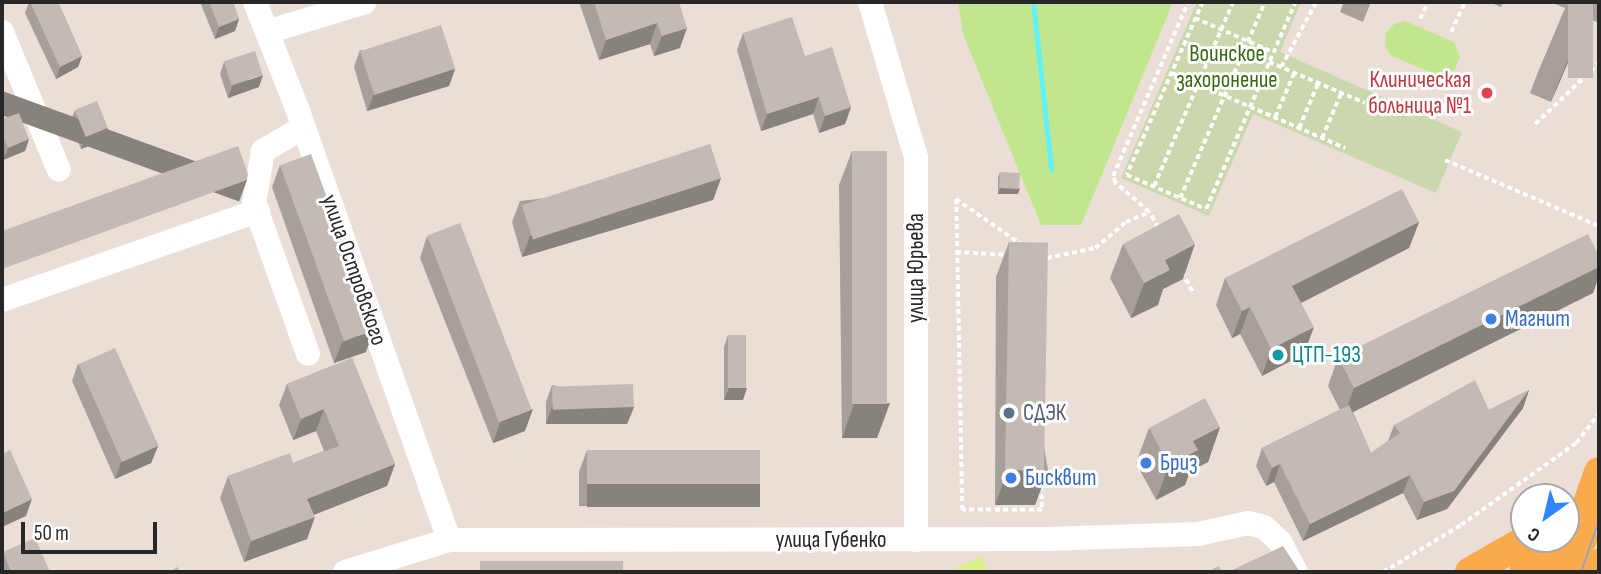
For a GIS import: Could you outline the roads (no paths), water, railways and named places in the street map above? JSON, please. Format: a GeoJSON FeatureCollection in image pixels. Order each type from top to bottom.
{"type":"FeatureCollection","features":[{"type":"Feature","properties":{"kind":"main road"},"geometry":{"type":"LineString","coordinates":[[1580,492],[1599,464]]}},
{"type":"Feature","properties":{"kind":"main road"},"geometry":{"type":"LineString","coordinates":[[1580,527],[1599,472]]}},
{"type":"Feature","properties":{"kind":"main road"},"geometry":{"type":"LineString","coordinates":[[1580,539],[1599,525]]}},
{"type":"Feature","properties":{"kind":"main road"},"geometry":{"type":"LineString","coordinates":[[1564,572],[1571,553]]}},
{"type":"Feature","properties":{"kind":"main road"},"geometry":{"type":"LineString","coordinates":[[1470,572],[1520,554]]}},
{"type":"Feature","properties":{"kind":"main road"},"geometry":{"type":"LineString","coordinates":[[1596,572],[1599,563]]}},
{"type":"Feature","properties":{"kind":"street","name":"улица Островского"},"geometry":{"type":"LineString","coordinates":[[255,2],[304,127],[449,540]]}},
{"type":"Feature","properties":{"kind":"street"},"geometry":{"type":"LineString","coordinates":[[267,32],[365,2]]}},
{"type":"Feature","properties":{"kind":"street","name":"улица Юрьева"},"geometry":{"type":"LineString","coordinates":[[870,2],[916,157],[916,540]]}},
{"type":"Feature","properties":{"kind":"street"},"geometry":{"type":"LineString","coordinates":[[2,32],[59,170]]}},
{"type":"Feature","properties":{"kind":"street"},"geometry":{"type":"LineString","coordinates":[[304,127],[263,151],[254,203],[308,354]]}},
{"type":"Feature","properties":{"kind":"street"},"geometry":{"type":"LineString","coordinates":[[2,300],[258,211]]}},
{"type":"Feature","properties":{"kind":"street","name":"улица Губенко"},"geometry":{"type":"LineString","coordinates":[[345,572],[449,540],[916,540],[1198,534],[1248,523],[1264,527],[1280,542],[1296,572]]}},
{"type":"Feature","properties":{"kind":"waterway"},"geometry":{"type":"LineString","coordinates":[[1033,2],[1051,169]]}},
{"type":"Feature","properties":{"kind":"tram line"},"geometry":{"type":"LineString","coordinates":[[1581,572],[1599,521]]}},
{"type":"Feature","properties":{"kind":"place","name":"Клиническая больница №1"},"geometry":{"type":"Point","coordinates":[1487,93]}},
{"type":"Feature","properties":{"kind":"place","name":"Магнит"},"geometry":{"type":"Point","coordinates":[1491,319]}},
{"type":"Feature","properties":{"kind":"place","name":"ЦТП-193"},"geometry":{"type":"Point","coordinates":[1278,355]}},
{"type":"Feature","properties":{"kind":"place","name":"СДЭК"},"geometry":{"type":"Point","coordinates":[1009,413]}},
{"type":"Feature","properties":{"kind":"place","name":"Бриз"},"geometry":{"type":"Point","coordinates":[1146,463]}},
{"type":"Feature","properties":{"kind":"place","name":"Бисквит"},"geometry":{"type":"Point","coordinates":[1011,478]}},
{"type":"Feature","properties":{"kind":"park label","name":"Воинское захоронение"},"geometry":{"type":"Point","coordinates":[1227,67]}}]}
